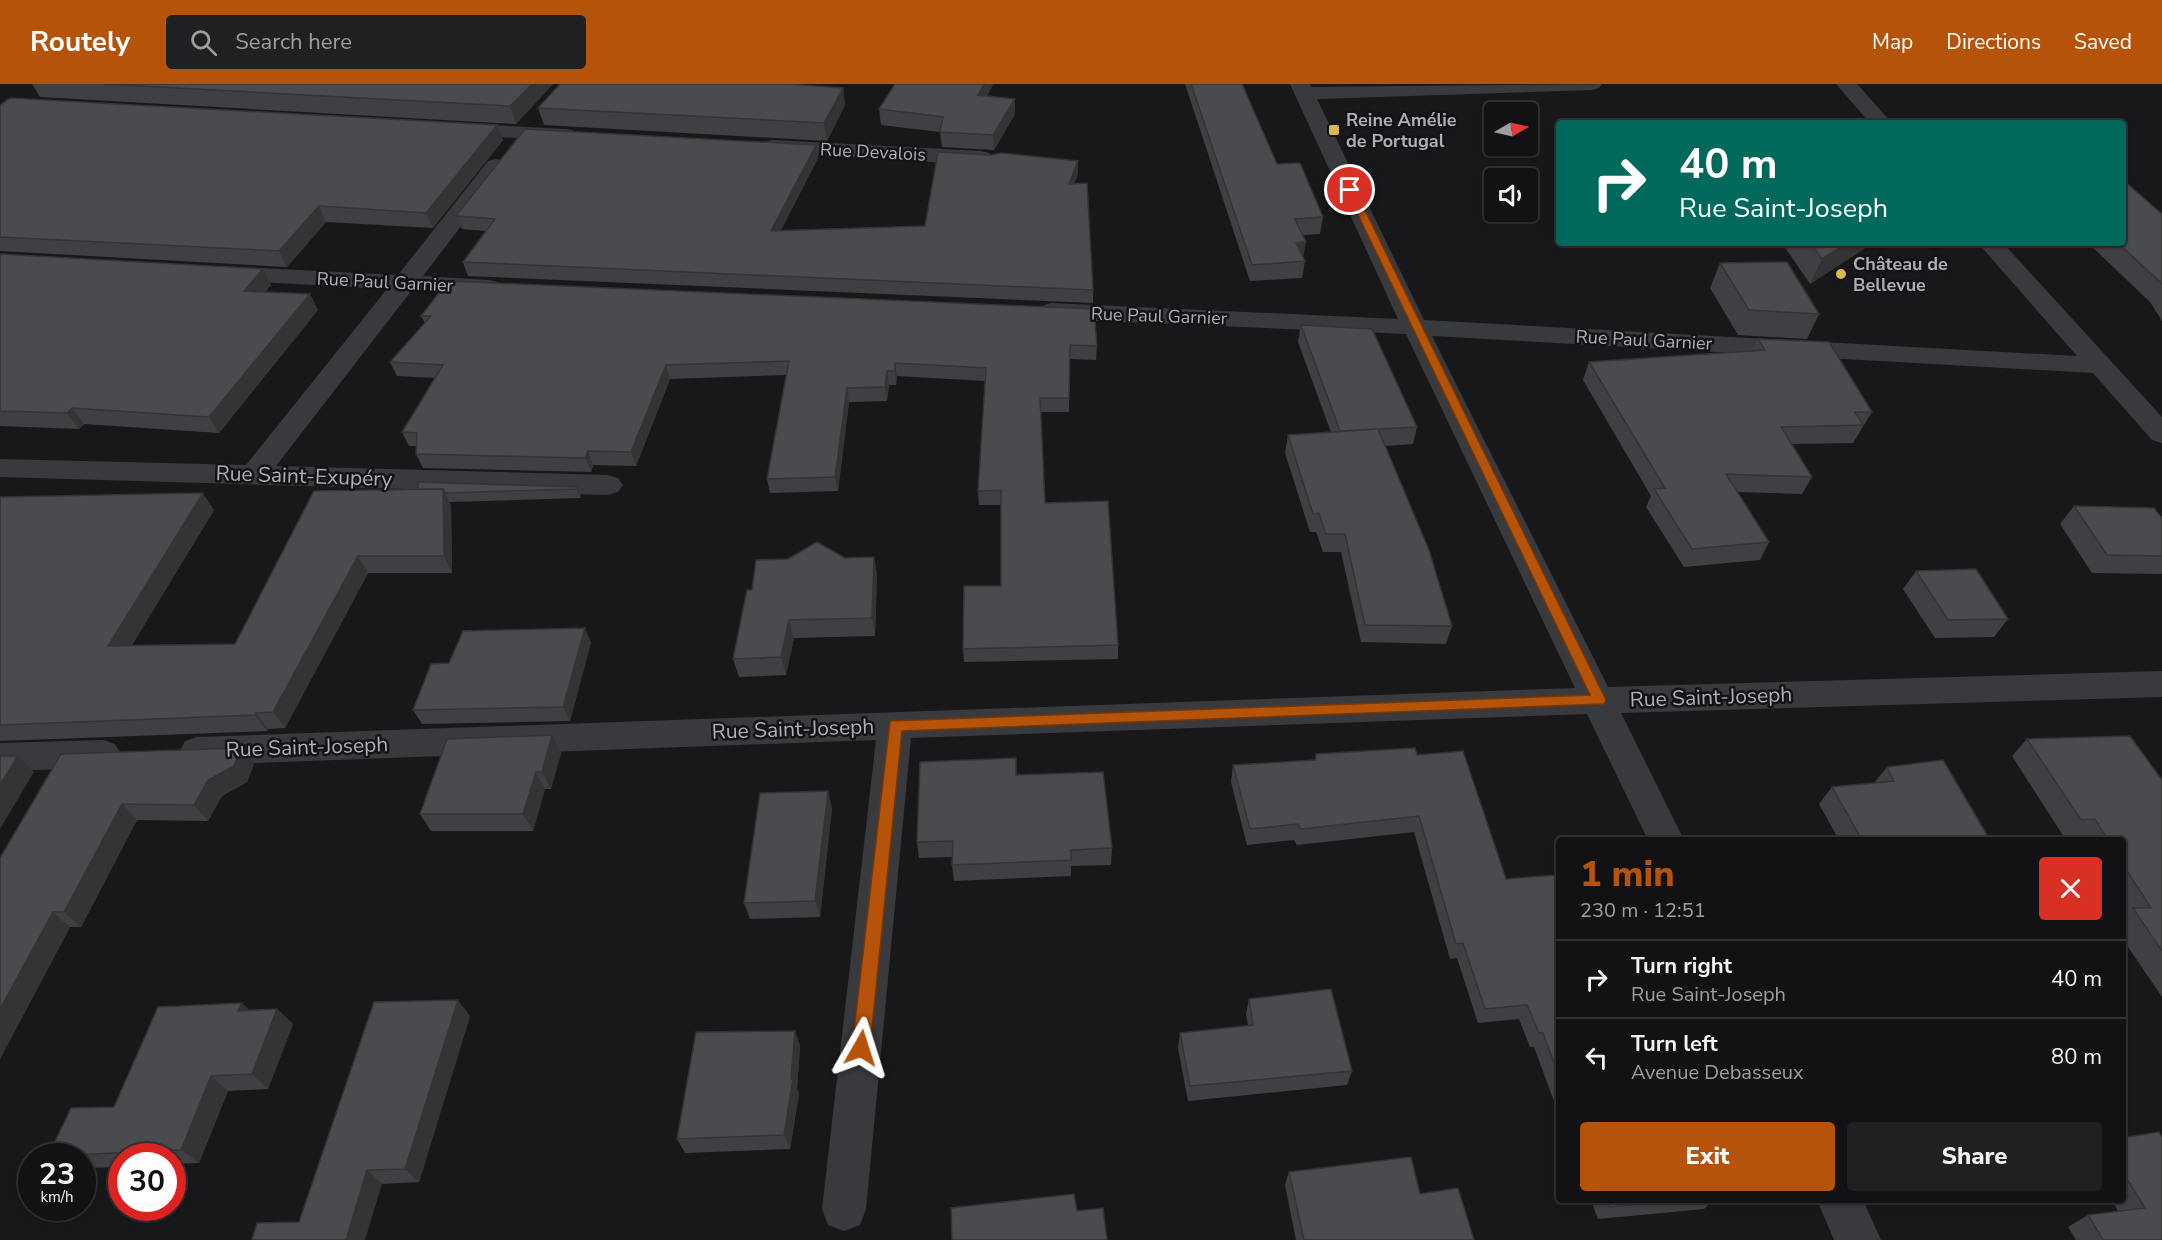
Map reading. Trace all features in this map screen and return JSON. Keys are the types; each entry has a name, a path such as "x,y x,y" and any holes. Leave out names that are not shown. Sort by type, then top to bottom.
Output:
{"street":[{"path":"1592,84 1302,88 1415,327 1665,837"},
{"path":"1846,84 1878,120"},
{"path":"255,474 403,283 522,133 544,109"},
{"path":"439,128 581,136"},
{"name":"Rue Devalois","path":"745,145 992,159"},
{"path":"1993,246 2162,434"},
{"name":"Rue Paul Garnier","path":"202,272 511,288"},
{"name":"Rue Paul Garnier","path":"1026,310 1415,327 2101,366"},
{"name":"Rue Saint-Exupéry","path":"0,468 608,485"},
{"name":"Rue Saint-Joseph","path":"0,757 1599,700 2162,684"},
{"path":"844,1209 895,725"},
{"path":"48,786 65,756"},
{"path":"1840,1203 1858,1240"}],"building":[{"path":"104,84 532,84 510,106"},
{"path":"560,84 789,84 843,88 824,123 538,108"},
{"path":"895,84 984,84 978,95 1015,99 993,135 940,132 943,117 879,109"},
{"path":"1191,84 1242,84 1277,164 1300,163 1323,217 1295,219 1306,242 1296,243 1305,261 1252,265"},
{"path":"10,98 497,125 426,213 319,206 279,251 0,237 0,105"},
{"path":"525,129 816,145 771,231 925,226 938,152 991,155 1001,153 1078,161 1069,184 1087,183 1093,290 463,262 495,219 456,216"},
{"path":"2126,182 2162,214 2162,284 2121,246 2126,246"},
{"path":"1812,246 1842,246 1822,259"},
{"path":"0,254 263,269 244,291 310,294 209,417 72,408 67,413 0,411"},
{"path":"1787,262 1819,314 1749,310 1720,263"},
{"path":"448,281 1094,309 1097,346 1070,345 1069,398 1040,398 1045,503 1108,501 1118,645 963,649 964,586 1001,586 1001,490 978,491 986,368 895,363 895,371 887,371 885,387 847,388 835,477 767,479 789,361 666,365 631,452 588,451 585,458 416,454 417,433 402,432 443,365 390,362 431,316 421,316"},
{"path":"1301,325 1372,329 1417,427 1340,431"},
{"path":"1758,339 1829,342 1872,412 1855,412 1863,425 1781,427 1812,477 1726,474 1769,542 1692,549 1654,489 1665,488 1589,362 1765,350"},
{"path":"1378,429 1429,550 1452,626 1365,625 1345,534 1326,534 1319,513 1313,514 1288,435"},
{"path":"418,482 578,487 577,489 445,493 443,489 418,489"},
{"path":"443,489 444,556 358,556 273,712 256,713 255,715 0,725 0,497 203,493 108,646 235,644 314,491"},
{"path":"2074,506 2154,508 2162,518 2162,556 2107,555"},
{"path":"817,542 845,558 874,557 872,618 789,620 781,657 733,659 747,590 752,590 756,560 788,559"},
{"path":"1976,569 2008,619 1948,620 1916,571"},
{"path":"585,628 563,707 413,710 431,664 449,663 463,631"},
{"path":"552,735 542,772 536,772 523,814 420,814 447,739"},
{"path":"2130,736 2162,780 2162,951 2133,908 2151,908 2126,869 2126,837 2106,837 2095,819 2081,820 2027,739"},
{"path":"241,748 234,766 208,780 194,805 122,804 64,912 53,912 0,1009 0,858 61,754"},
{"path":"1415,748 1417,755 1463,751 1506,879 1556,875 1556,1069 1543,1033 1539,1033 1527,1005 1485,1009 1463,943 1456,944 1419,816 1301,829 1298,824 1250,829 1233,765 1316,760 1316,754"},
{"path":"0,756 18,756 0,785"},
{"path":"1016,758 1016,775 1103,772 1112,848 1071,850 1071,860 952,865 953,841 917,842 920,762"},
{"path":"1943,760 1988,837 1860,837 1832,787 1894,781 1887,767"},
{"path":"828,791 815,901 744,903 760,793"},
{"path":"1331,989 1352,1071 1190,1086 1180,1033 1253,1025 1249,999"},
{"path":"458,1000 405,1169 367,1170 346,1240 252,1240 257,1223 299,1222 374,1002"},
{"path":"242,1003 238,1011 277,1009 252,1074 211,1076 184,1143 108,1143 108,1153 96,1154 96,1143 54,1143 71,1108 114,1107 158,1007"},
{"path":"795,1031 791,1079 793,1079 784,1135 677,1139 696,1032"},
{"path":"2159,1132 2162,1137 2162,1240 2103,1240 2088,1215 2145,1208 2126,1177 2126,1137"},
{"path":"1411,1157 1420,1194 1458,1188 1474,1240 1304,1240 1289,1172"},
{"path":"1074,1194 1077,1211 1103,1208 1107,1240 952,1240 951,1208"},
{"path":"1607,1203 1650,1203 1609,1207"}],"place":[{"name":"Reine Amélie de Portugal","path":"1334,130"},
{"name":"Château de Bellevue","path":"1841,274"}],"route":[{"path":"861,1048 895,725 1599,700 1350,190"}]}
